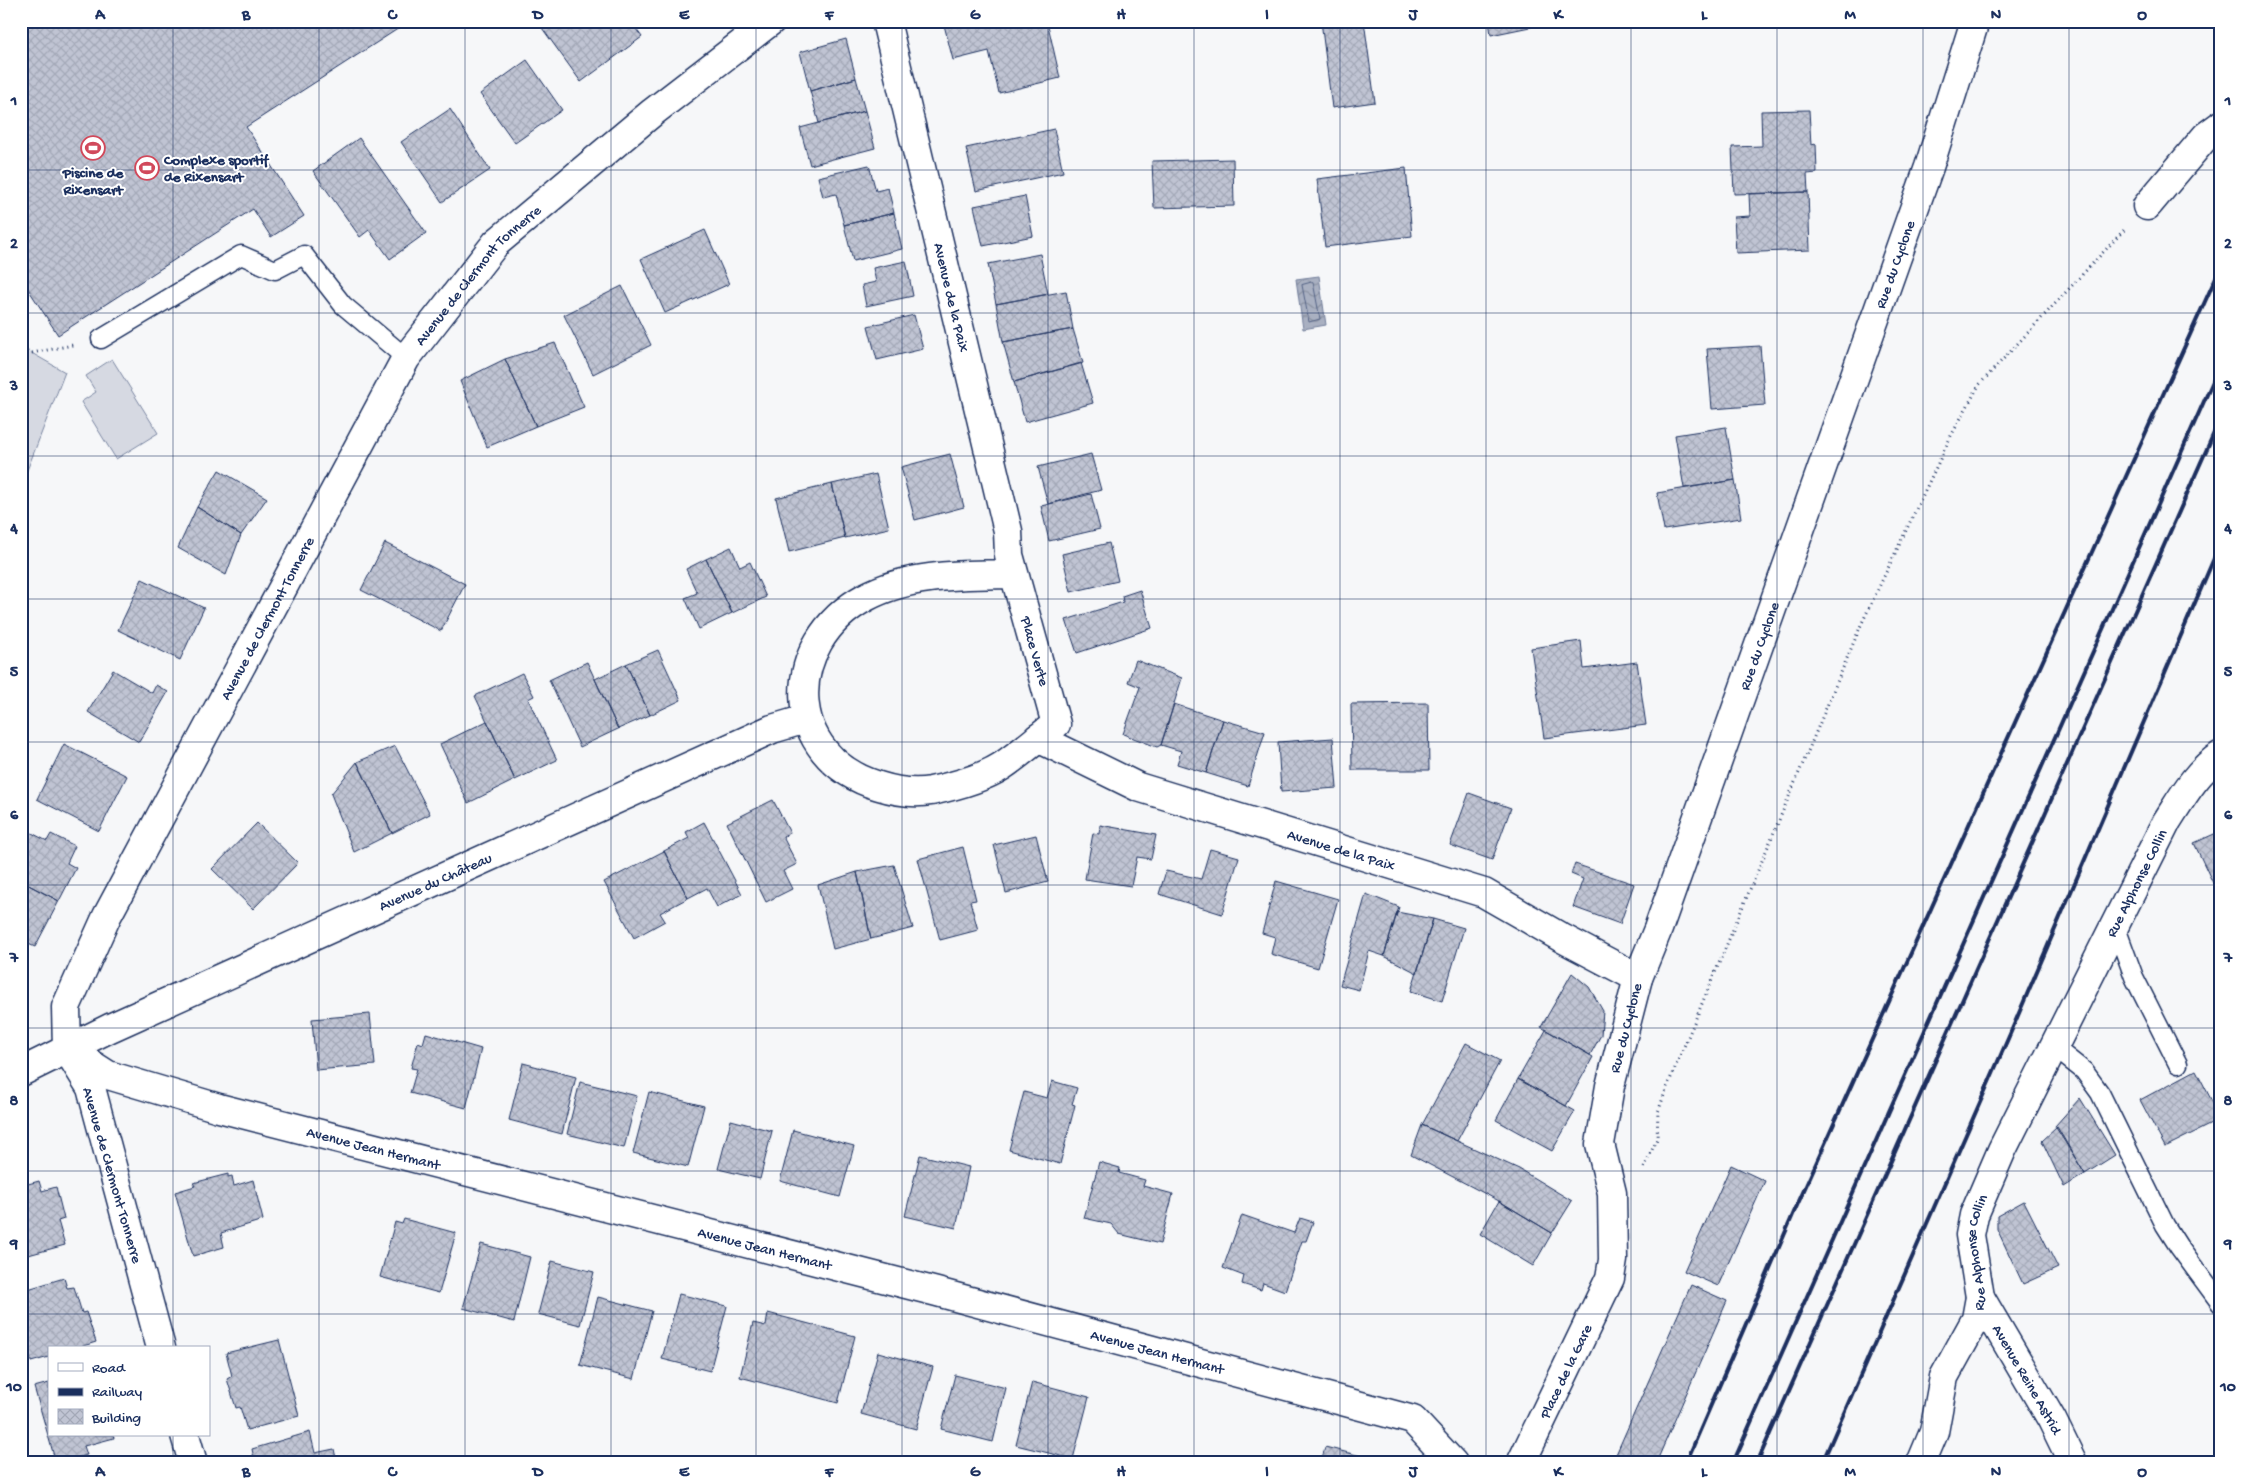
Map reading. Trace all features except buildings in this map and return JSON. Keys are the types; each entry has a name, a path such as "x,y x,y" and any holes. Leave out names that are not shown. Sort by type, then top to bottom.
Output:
{"street":[{"name":"Avenue de Clermont Tonnerre","path":"160,1346 91,1088 67,1049 66,1007 107,916 406,358 496,243 653,112 771,21"},
{"name":"Avenue de la Paix","path":"886,21 1008,531 1009,555 1014,574"},
{"name":"Rue du Cyclone","path":"1610,1278 1613,1260 1612,1193 1600,1144 1610,1086 1638,978 1658,929 1928,167 1975,21"},
{"path":"2147,206 2206,136 2221,125"},
{"name":"Place Verte","path":"1014,574 1056,724 1000,767 962,783 929,791 896,791 858,780 828,757 810,730 806,719 807,669 814,647 828,626 850,606 887,588 922,580 1014,574"},
{"name":"Avenue du Château","path":"21,1072 67,1049 772,729 806,719"},
{"name":"Avenue de la Paix","path":"1038,738 1138,787 1484,893 1638,978"},
{"name":"Rue Alphonse Collin","path":"1921,1463 1934,1432 1944,1376 1976,1318 1980,1297 1970,1235 1974,1215 2002,1150 2055,1048 2167,821 2190,784 2203,769 2221,755"},
{"name":"Avenue Jean Hermant","path":"67,1049 108,1075 219,1108 937,1292 1413,1420 1453,1463"},
{"name":"Place de la Gare","path":"1521,1463 1610,1278"},
{"name":"Avenue Reine Astrid","path":"1980,1297 2052,1420 2073,1463"},
{"path":"185,1436 193,1463"}],"lane":[{"path":"101,339 241,255 275,270 304,255 343,305 406,358"},
{"path":"2115,925 2134,977 2178,1064"},
{"path":"2055,1048 2084,1071 2100,1092 2165,1225 2178,1247 2221,1304"}],"path":[{"path":"1612,1193 1642,1172 1657,1139 1658,1112 1667,1087 1860,625 1952,436 1980,385 2147,206"},
{"path":"32,353 101,339"}],"shaded area":[{"path":"21,347 65,372 21,486"},
{"path":"112,359 158,433 116,459 81,402 96,392 86,376"}],"water":[{"path":"1319,276 1326,325 1303,329 1296,279"}],"railway":[{"path":"1686,1463 1795,1210 2221,266"},
{"path":"1733,1463 2221,363"},
{"path":"1757,1463 2221,417"},
{"path":"1822,1463 2010,1034 2221,542"}],"place":[{"name":"Piscine de Rixensart","path":"93,148"},
{"name":"Complexe sportif de Rixensart","path":"147,168"}]}
